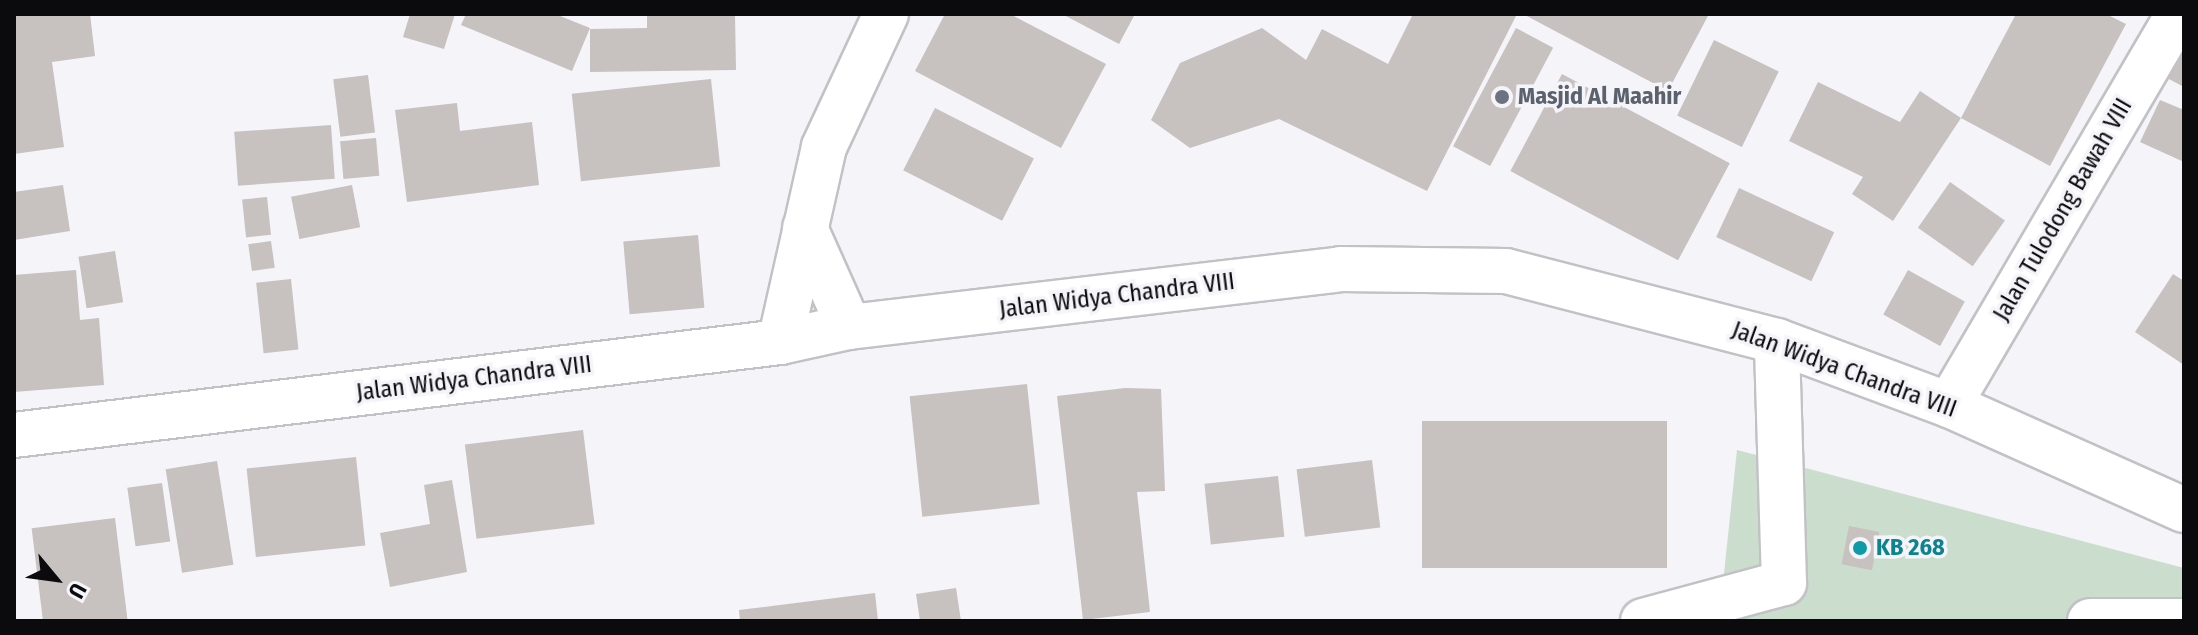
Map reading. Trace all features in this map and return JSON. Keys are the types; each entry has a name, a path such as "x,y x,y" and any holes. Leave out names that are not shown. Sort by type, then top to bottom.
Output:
{"street":[{"path":"780,342 824,147 886,14"},
{"name":"Jalan Tulodong Bawah VIII","path":"1949,405 2178,14"},
{"path":"805,228 849,327"},
{"name":"Jalan Widya Chandra VIII","path":"14,435 780,342 849,327 1341,269 1433,267 1506,271 1795,347 1949,405 2184,510"},
{"path":"1643,621 1784,583 1778,407 1795,347"},
{"path":"2090,621 2184,621"}],"green space":[{"path":"1737,450 2184,568 2184,621 1719,621"}],"building":[{"path":"14,14 90,14 95,56 52,62 64,147 14,154"},
{"path":"410,14 455,14 444,49 403,37"},
{"path":"466,14 555,14 590,28 572,71 461,25"},
{"path":"647,14 735,14 736,70 590,72 590,29 647,28"},
{"path":"945,14 1010,14 1106,64 1061,148 915,71"},
{"path":"1062,14 1135,14 1119,44"},
{"path":"1413,14 1517,14 1427,191 1279,119 1190,148 1151,120 1180,63 1262,28 1306,60 1322,29 1388,64"},
{"path":"1523,14 1709,14 1668,91"},
{"path":"2016,14 2106,14 2126,24 2050,166 1961,118"},
{"name":"Masjid Al Maahir","path":"1516,28 1553,48 1490,166 1453,146"},
{"path":"1714,40 1779,72 1742,147 1677,115"},
{"path":"2184,46 2184,87 2167,78"},
{"path":"1562,74 1730,163 1678,260 1510,171"},
{"path":"368,75 375,133 340,137 333,79"},
{"path":"711,79 720,167 581,181 572,94"},
{"path":"1818,82 1900,122 1920,91 1961,118 1893,221 1852,194 1863,177 1789,141"},
{"path":"2160,100 2184,110 2184,162 2140,142"},
{"path":"457,103 460,131 532,122 539,185 407,202 395,110"},
{"path":"935,108 1034,158 1002,221 903,170"},
{"path":"331,125 335,179 238,186 234,132"},
{"path":"376,138 379,176 343,179 340,141"},
{"path":"1950,182 2005,220 1973,266 1918,228"},
{"path":"63,185 70,231 14,240 14,192"},
{"path":"352,185 360,227 299,239 291,197"},
{"path":"1739,188 1834,232 1811,281 1716,237"},
{"path":"267,197 271,235 246,237 242,200"},
{"path":"698,235 704,308 630,314 623,242"},
{"path":"271,241 275,268 252,271 248,244"},
{"path":"115,251 123,302 87,308 78,257"},
{"path":"76,270 80,320 99,318 104,385 14,392 14,275"},
{"path":"1908,270 1965,302 1940,346 1883,315"},
{"path":"2173,274 2184,281 2184,365 2135,332"},
{"path":"291,279 298,350 264,353 256,283"},
{"path":"1027,384 1040,504 922,517 910,396"},
{"path":"1125,388 1161,389 1165,491 1137,492 1150,612 1083,620 1057,396"},
{"path":"1422,421 1667,421 1667,568 1422,568"},
{"path":"583,430 595,524 476,539 465,445"},
{"path":"356,457 365,546 256,557 247,468"},
{"path":"1372,460 1380,527 1305,537 1297,469"},
{"path":"217,461 233,565 182,573 166,469"},
{"path":"1278,476 1284,537 1211,544 1204,484"},
{"path":"452,480 467,572 390,587 380,533 430,524 424,485"},
{"path":"162,483 170,541 136,546 127,488"},
{"path":"115,518 128,621 43,621 32,528"},
{"name":"KB 268","path":"1849,526 1879,532 1872,570 1842,564"},
{"path":"956,588 961,621 920,621 916,594"},
{"path":"875,593 878,621 740,621 739,610"}],"place":[{"name":"Masjid Al Maahir","path":"1502,97"},
{"name":"KB 268","path":"1860,548"}]}
